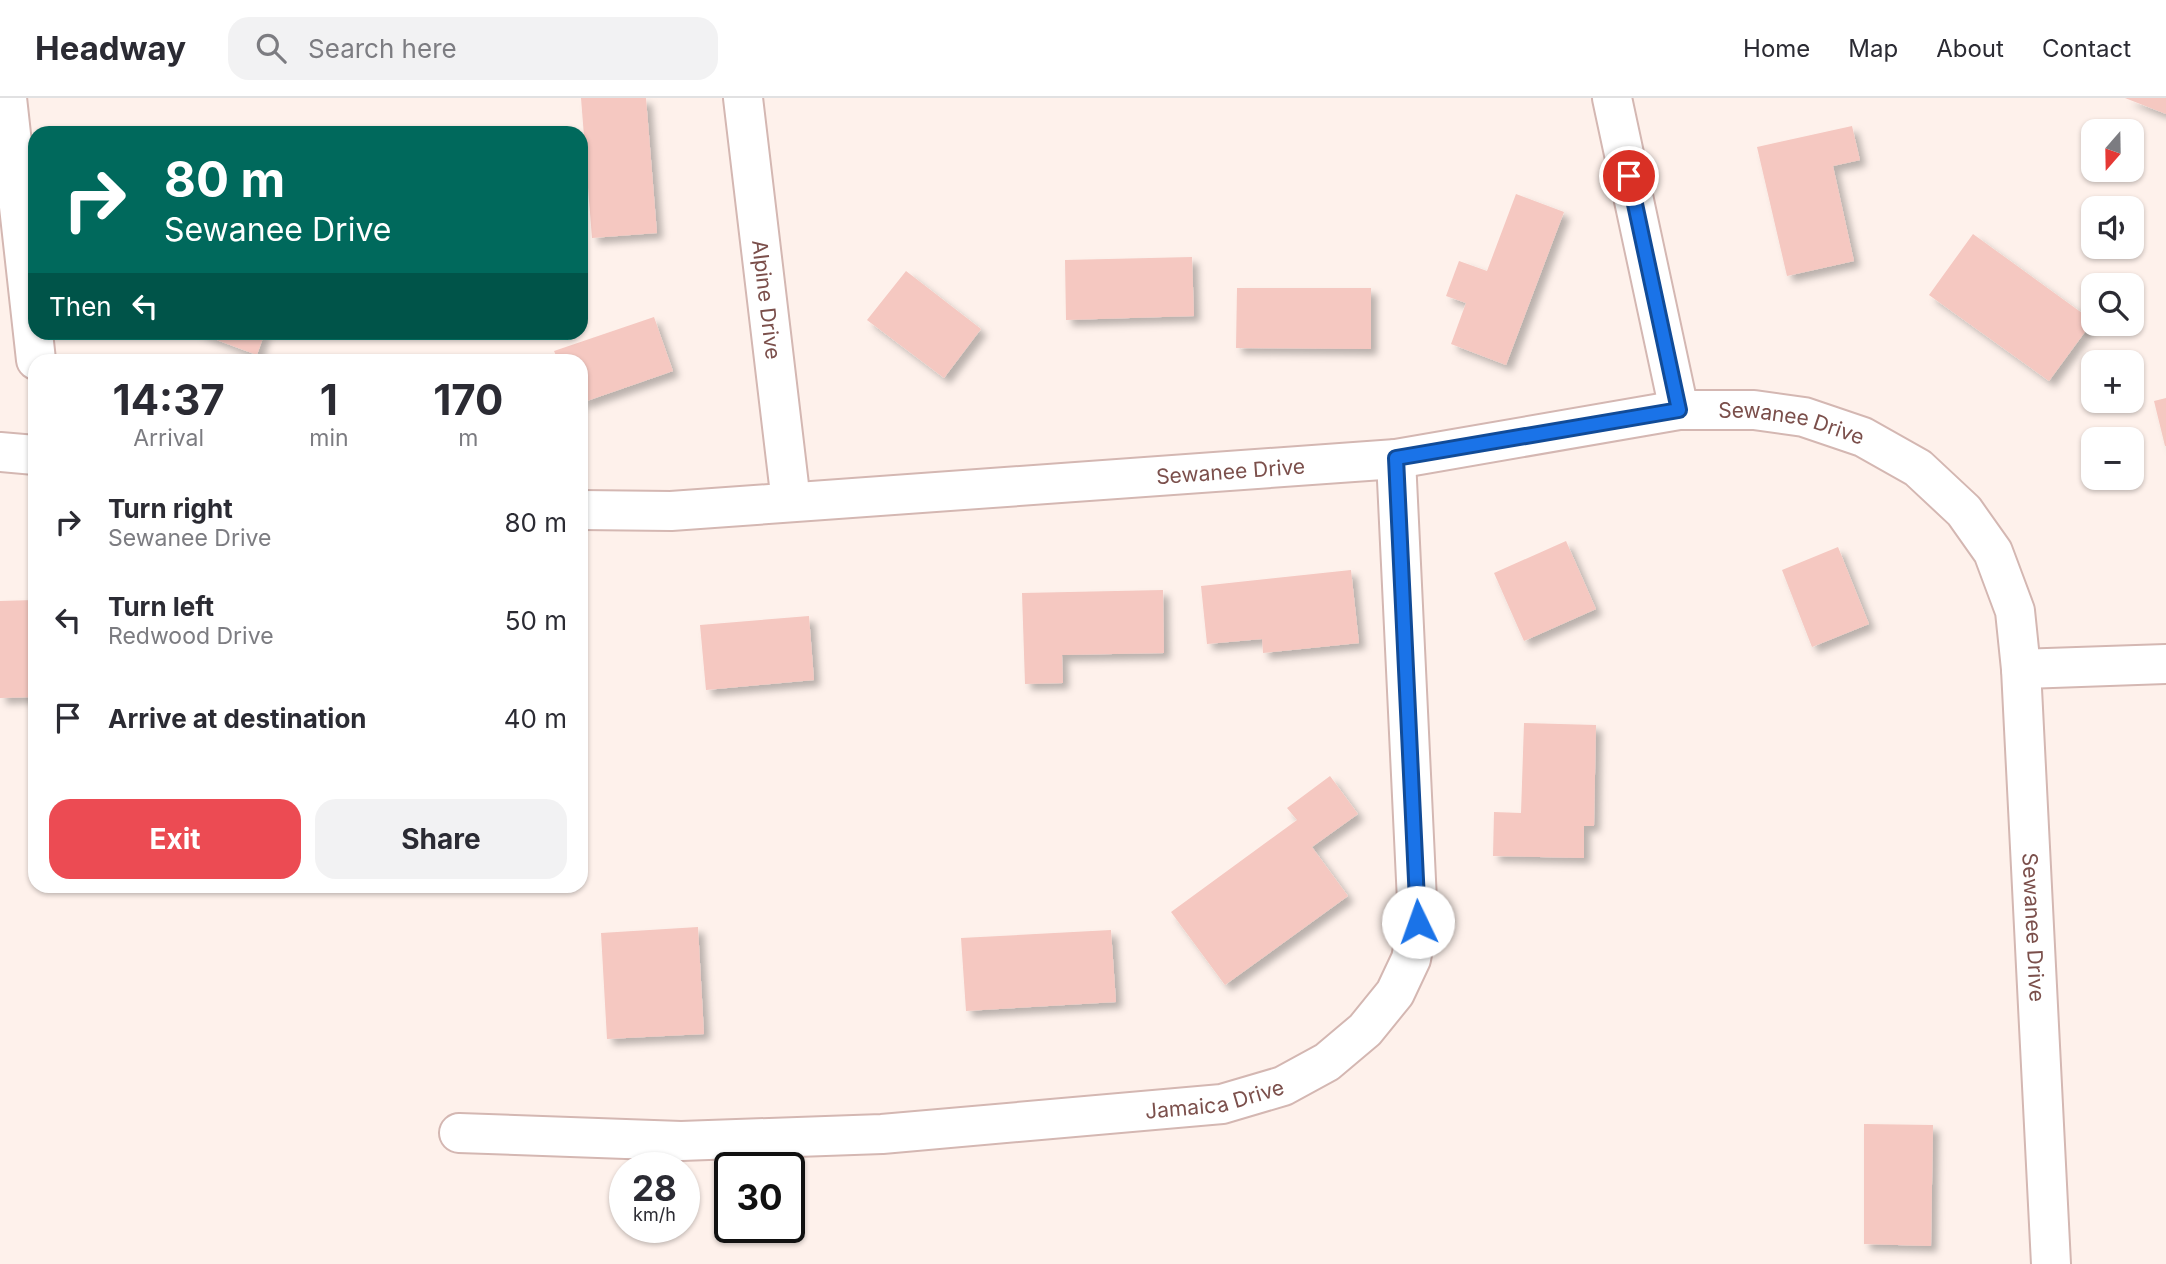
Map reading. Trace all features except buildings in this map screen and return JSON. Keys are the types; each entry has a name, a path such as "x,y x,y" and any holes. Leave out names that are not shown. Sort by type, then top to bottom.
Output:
{"street":[{"path":"7,98 28,288"},
{"name":"Alpine Drive","path":"743,98 791,502"},
{"path":"1612,98 1679,410"},
{"name":"Sewanee Drive","path":"588,510 671,511 1396,458 1679,410 1754,410 1804,416 1863,437 1918,468 1964,511 1993,552 2015,611 2021,669 2051,1264"},
{"path":"0,452 28,454"},
{"name":"Jamaica Drive","path":"459,1133 681,1141 882,1134 1222,1104 1283,1086 1326,1062 1365,1030 1395,993 1410,959 1418,922 1396,458"},
{"path":"2021,669 2166,664"}],"route":[{"path":"1418,922 1396,458 1679,410 1629,176"}]}
